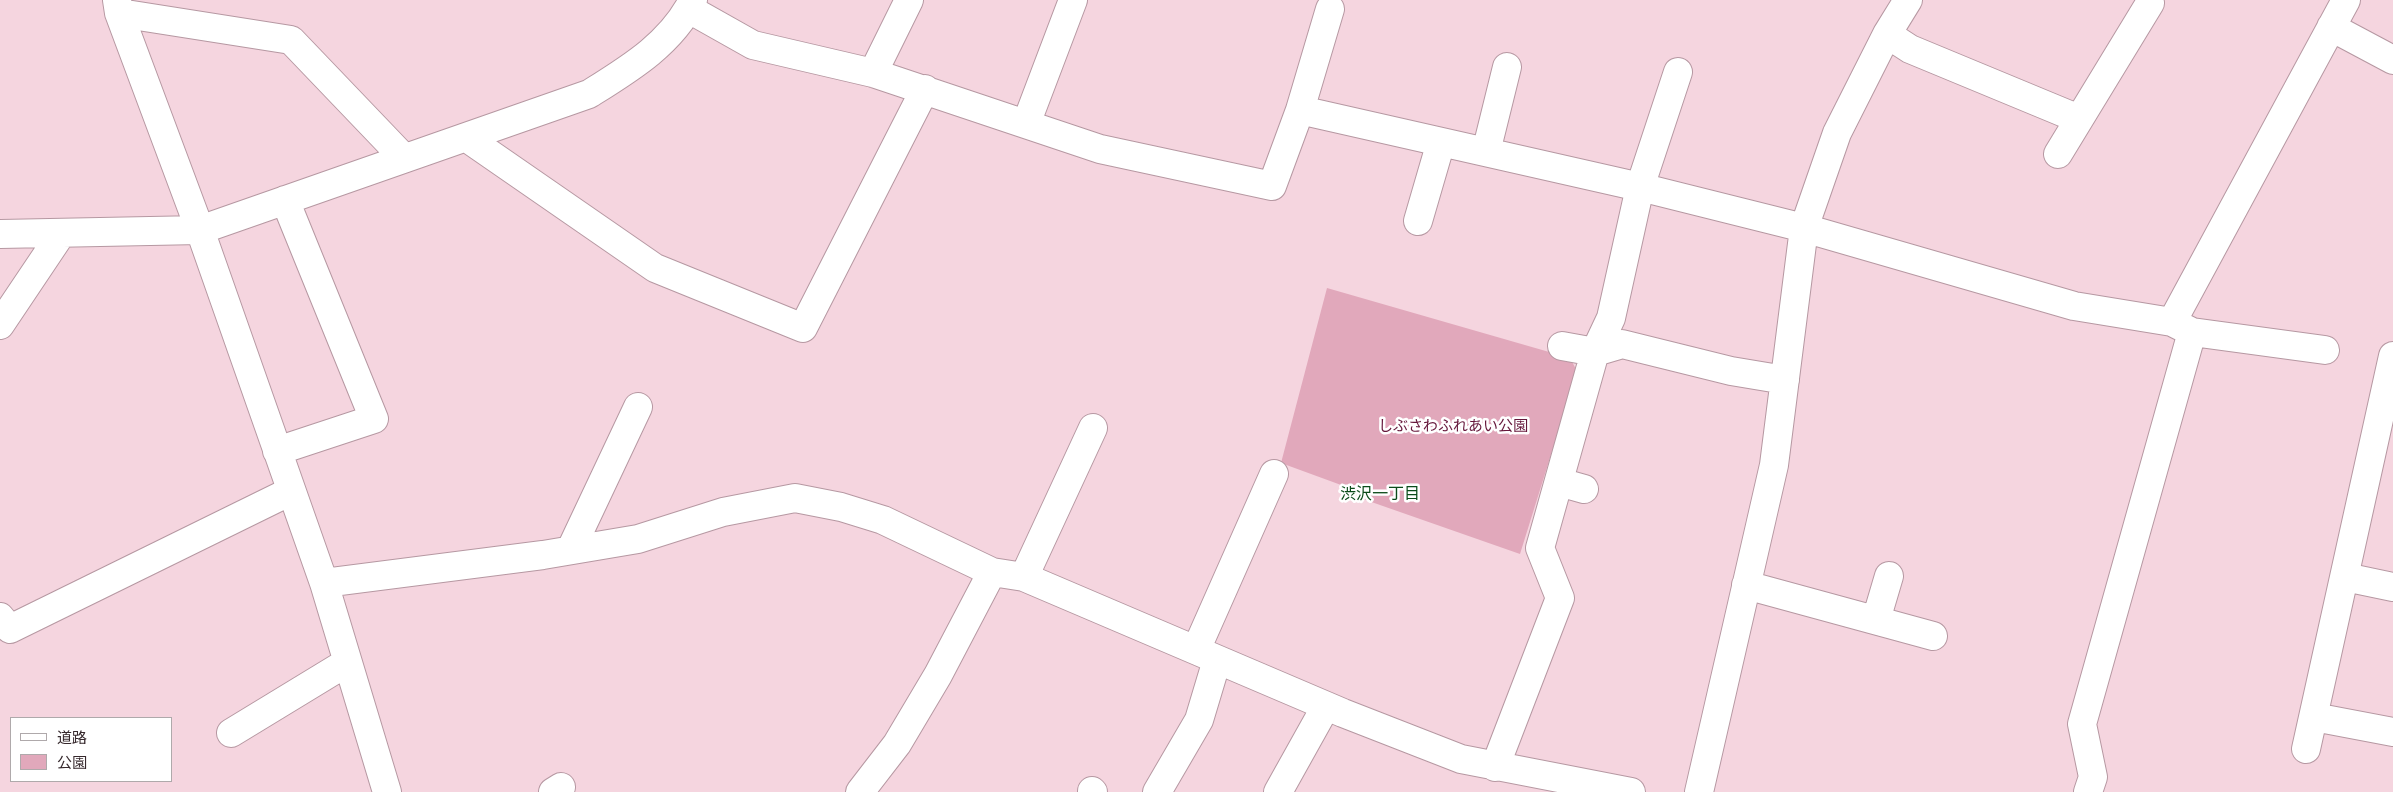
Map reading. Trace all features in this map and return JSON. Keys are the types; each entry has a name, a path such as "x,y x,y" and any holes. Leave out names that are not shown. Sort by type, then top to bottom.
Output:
{"street":[{"path":"873,73 909,0"},
{"path":"1026,124 1073,0"},
{"path":"1699,792 1774,465 1804,228 1837,133 1887,34 1908,0"},
{"path":"2088,792 2093,777 2082,724 2182,327 2346,0"},
{"path":"2058,154 2150,3"},
{"path":"0,234 200,230 589,94 639,63 666,39 691,5 753,46 873,73 1100,149 1272,186 1300,110 1330,9"},
{"path":"118,6 291,40 404,158"},
{"path":"118,6 200,230 324,583 346,663 387,792"},
{"path":"2331,27 2393,60"},
{"path":"1887,34 1910,49 2079,119"},
{"path":"1486,152 1507,67"},
{"path":"1495,767 1560,598 1540,548 1571,486 1595,352 1611,318 1640,187 1678,72"},
{"path":"466,138 654,268 803,328 925,89"},
{"path":"1300,110 1640,187 1804,228 2074,306 2182,327 2325,350"},
{"path":"1418,221 1440,142"},
{"path":"277,451 374,419 285,200"},
{"path":"0,325 61,234"},
{"path":"1562,346 1595,352 1622,344 1731,371 1785,380"},
{"path":"2306,749 2393,356"},
{"path":"571,549 638,406"},
{"path":"1024,577 1093,428"},
{"path":"1157,792 1199,720 1206,655 1274,474"},
{"path":"0,617 10,629 291,491"},
{"path":"324,583 543,555 571,549 638,540 723,512 795,498 841,507 884,520 992,572 1024,577 1326,706 1461,759 1631,792"},
{"path":"860,792 897,744 938,675 992,572"},
{"path":"1876,620 1890,576"},
{"path":"2345,577 2393,587"},
{"path":"1746,585 1933,636"},
{"path":"231,733 346,663"},
{"path":"1278,792 1326,706"},
{"path":"2314,717 2393,732"}],"green space":[{"name":"しぶさわふれあい公園","path":"1327,288 1570,358 1577,371 1520,554 1360,498 1352,489 1281,463"}],"district":[{"name":"渋沢一丁目","path":"1380,495"}]}
